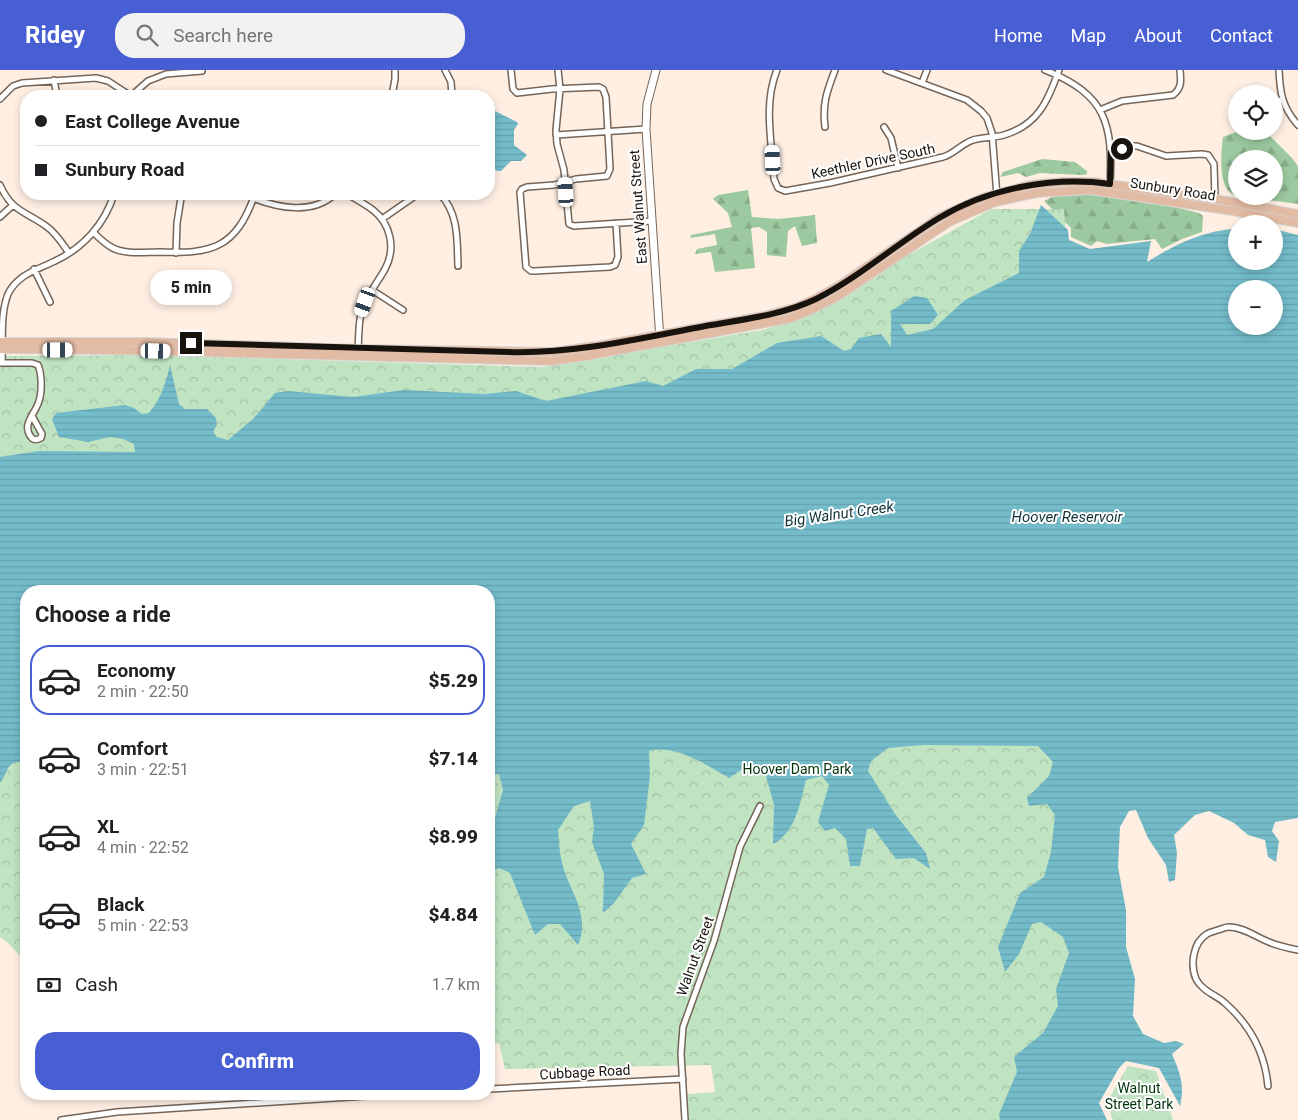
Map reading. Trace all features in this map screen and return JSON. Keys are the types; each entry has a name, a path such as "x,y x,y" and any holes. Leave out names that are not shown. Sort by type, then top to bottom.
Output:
{"main road":[{"name":"East Walnut Street","path":"656,70 648,97 646,129 660,339"},
{"name":"Sunbury Road","path":"1110,188 1298,223"},
{"name":"Sunbury Road","path":"1,345 49,342 146,342 540,361 586,356 603,348 660,339 708,326 771,314 815,299 840,285 940,218 982,198 1110,188 1215,199 1298,214"},
{"name":"Sunbury Road","path":"358,352 407,349 553,352 771,323 811,310 837,297 940,228 997,198"},
{"path":"1,345 313,355 334,351 358,352"}],"street":[{"path":"393,90 396,79 395,70"},
{"path":"445,70 451,90"},
{"path":"511,70 513,89 517,93 599,87 603,89 606,97 610,173 603,178 576,179 522,189 520,196 527,270 610,267 615,265 618,257 616,223"},
{"path":"558,70 560,89 556,135 566,182 569,224 574,226 652,220"},
{"name":"Keethler Drive South","path":"777,70 771,84 769,103 774,179 778,188 785,191 898,168 950,155 970,141 1001,136 1018,130 1035,116 1047,101 1058,72"},
{"path":"825,127 824,102 835,70"},
{"path":"886,70 967,100 982,111 987,118 992,137 997,198"},
{"path":"922,84 928,70"},
{"path":"1045,70 1058,72 1083,90 1100,110 1108,128 1111,152 1110,188"},
{"path":"1100,110 1122,101 1173,95 1181,85 1180,70"},
{"path":"1279,70 1280,85"},
{"path":"138,90 148,81 166,74 202,71"},
{"path":"0,99 13,86 22,83 54,80 96,78 108,81 122,90"},
{"path":"54,80 56,90"},
{"path":"1283,102 1289,114 1298,125"},
{"path":"884,127 891,138 898,168"},
{"path":"556,135 646,129"},
{"path":"1111,152 1137,146 1166,156 1208,155 1214,164 1215,199"},
{"path":"0,185 4,195 13,205 25,215 48,227 69,253"},
{"path":"32,416 40,397 38,365 32,363 1,363 3,315 8,293 22,277 34,269 69,253 93,232 109,210 112,200"},
{"path":"176,253 181,200"},
{"path":"93,232 110,247 117,250 176,253 202,251 214,248 237,230 252,200"},
{"path":"261,200 270,205 289,208 310,206 327,200"},
{"path":"357,200 373,210 382,219 390,237 390,254 385,269 360,315 358,352"},
{"path":"382,219 409,200"},
{"path":"445,200 451,207 454,215 458,266"},
{"path":"0,217 13,205"},
{"path":"34,269 50,302"},
{"path":"372,290 403,310"},
{"name":"Walnut Street","path":"685,1120 681,1054 683,1027 714,941 740,847 760,806"},
{"path":"1268,1086 1266,1068 1261,1051 1245,1024 1224,1002 1203,988 1196,979 1193,966 1194,953 1199,942 1207,934 1228,927 1243,930 1272,943 1298,950"},
{"name":"Cubbage Road","path":"495,1088 683,1079"},
{"path":"61,1120 144,1110 303,1100"}],"green space":[{"path":"1228,135 1228,140 1274,140 1298,166 1298,204 1283,202 1283,150 1228,150 1228,190 1223,179 1222,170 1223,137"},
{"path":"1042,159 1075,162 1087,171 1087,174 1040,173 1026,177 1018,173 1000,177 1003,172"},
{"path":"748,190 752,217 779,219 815,215 817,243 802,246 795,226 788,231 786,257 767,255 767,232 759,227 751,228 755,268 715,272 711,252 695,254 697,249 717,245 715,234 690,238 691,235 732,227 728,213 713,199 718,195"},
{"path":"1061,193 1130,199 1199,213 1203,216 1202,232 1162,249 1155,239 1107,244 1097,241 1091,246 1071,237 1071,228 1044,201"},
{"name":"Hoover Reservoir","path":"991,209 1064,209 1108,800 1069,1120 689,1120 687,1094 715,1092 711,1065 505,1069 499,1043 495,1043 495,585 20,585 20,956 0,937 0,356 151,355 542,367 762,330 811,315 892,264"},
{"name":"Walnut Street Park","path":"1128,1066 1156,1071 1173,1120 1112,1120 1108,1100"}],"water":[{"path":"495,111 517,122 518,124 514,130 514,145 527,155 521,161 511,161 501,171 495,170"},
{"name":"Hoover Reservoir","path":"1041,205 1068,230 1069,240 1090,249 1151,241 1147,262 1201,235 1228,230 1228,270 1283,270 1283,231 1298,235 1298,818 1275,822 1272,831 1279,841 1276,862 1268,857 1265,840 1248,835 1234,823 1209,811 1195,815 1174,835 1177,853 1175,880 1169,882 1166,865 1148,838 1136,810 1129,811 1120,827 1118,867 1126,910 1126,947 1135,979 1133,1016 1143,1034 1164,1043 1176,1041 1184,1044 1172,1054 1181,1079 1180,1106 1159,1068 1126,1061 1119,1068 1099,1103 1107,1120 1000,1120 999,1114 1017,1072 1014,1057 1043,1033 1058,1006 1056,989 1069,953 1063,937 1041,922 1032,924 1019,954 1005,972 998,947 1020,893 1044,877 1051,852 1055,815 1047,804 1029,806 1027,798 1049,776 1053,762 1038,746 923,745 888,748 871,761 868,771 895,814 926,853 930,869 914,858 896,859 873,828 867,829 860,866 850,866 846,839 835,828 825,831 818,822 829,785 822,776 806,780 792,825 781,839 773,844 774,805 766,776 749,765 729,778 701,762 680,753 669,750 649,751 650,776 644,825 631,844 646,874 632,878 614,903 603,913 604,874 592,842 594,827 590,801 574,806 558,830 563,865 581,916 581,935 578,945 560,924 548,924 535,935 510,873 499,868 495,870 495,818 503,790 499,774 495,774 495,585 20,585 20,762 14,763 8,768 0,783 0,457 39,451 135,452 134,444 123,439 110,437 88,442 59,437 52,419 56,413 125,405 134,408 142,414 149,413 157,402 170,365 179,404 185,409 207,409 216,418 217,425 213,432 217,437 228,440 254,418 275,393 288,391 353,397 404,390 485,394 516,391 546,401 646,381 663,386 696,369 732,369 777,343 821,336 844,351 851,349 859,338 881,334 891,347 891,311 914,296 927,298 938,315 930,324 900,324 907,335 933,329 965,300 1019,273 1019,251 1030,234"}],"route":[{"path":"191,343 358,349 553,352 764,316 815,299 840,285 940,218 982,198 1030,185 1062,182 1110,184 1111,152 1122,149"}],"water label":[{"name":"Big Walnut Creek","path":"839,514"}],"park label":[{"name":"Hoover Dam Park","path":"797,769"}]}
